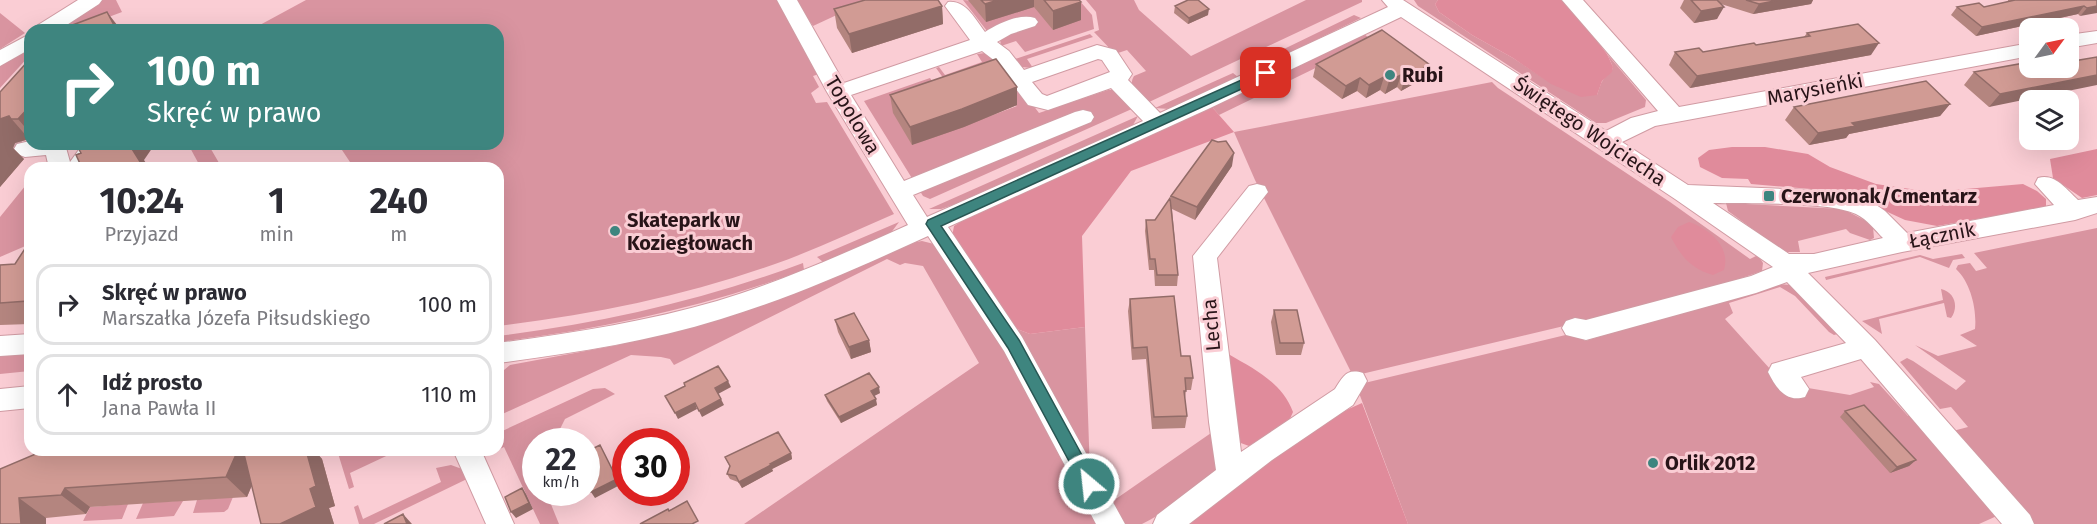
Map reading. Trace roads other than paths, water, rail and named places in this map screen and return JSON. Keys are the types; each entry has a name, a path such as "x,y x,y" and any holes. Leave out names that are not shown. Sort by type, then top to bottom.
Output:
{"street":[{"path":"54,24 92,0"},
{"name":"Topolowa","path":"787,0 898,192 927,226 1014,344 1111,524"},
{"path":"1572,0 1674,115"},
{"path":"504,352 600,339 719,310 817,276 1200,104 1396,5"},
{"name":"Świętego Wojciecha","path":"1396,5 1605,141 1773,257 1787,264"},
{"path":"955,6 983,43 1002,56 1019,79 1035,100 1048,103 1115,79 1122,74 1109,55 1097,52 1019,79"},
{"path":"841,97 983,43 1004,29 1028,22"},
{"path":"2079,40 2097,37"},
{"path":"0,59 24,44"},
{"name":"Marysieńki","path":"1605,141 1639,123 1674,115 2019,51"},
{"path":"841,97 931,72"},
{"path":"1115,79 1157,123"},
{"path":"898,192 1083,117"},
{"path":"81,162 90,150"},
{"path":"2046,183 2086,208"},
{"name":"Lecha","path":"1231,475 1221,422 1205,256 1257,192"},
{"path":"1683,194 1834,199 1864,208 1877,217 1902,243"},
{"name":"Łącznik","path":"1787,264 1808,264 1902,243 2086,208"},
{"path":"1575,328 1586,330 1725,293 1781,274 1787,264 1798,279 1866,347 2020,524"},
{"path":"0,346 24,344"},
{"path":"1796,389 1781,372 1866,347"},
{"path":"1167,524 1231,475 1344,397 1354,381"},
{"path":"0,400 24,398"},
{"path":"470,456 500,524"}],"tunnel":[{"path":"0,140 24,140"}],"place":[{"name":"Rubi","path":"1390,75"},
{"name":"Czerwonak/Cmentarz","path":"1769,196"},
{"name":"Skatepark w Koziegłowach","path":"615,231"},
{"name":"Orlik 2012","path":"1653,463"}]}
